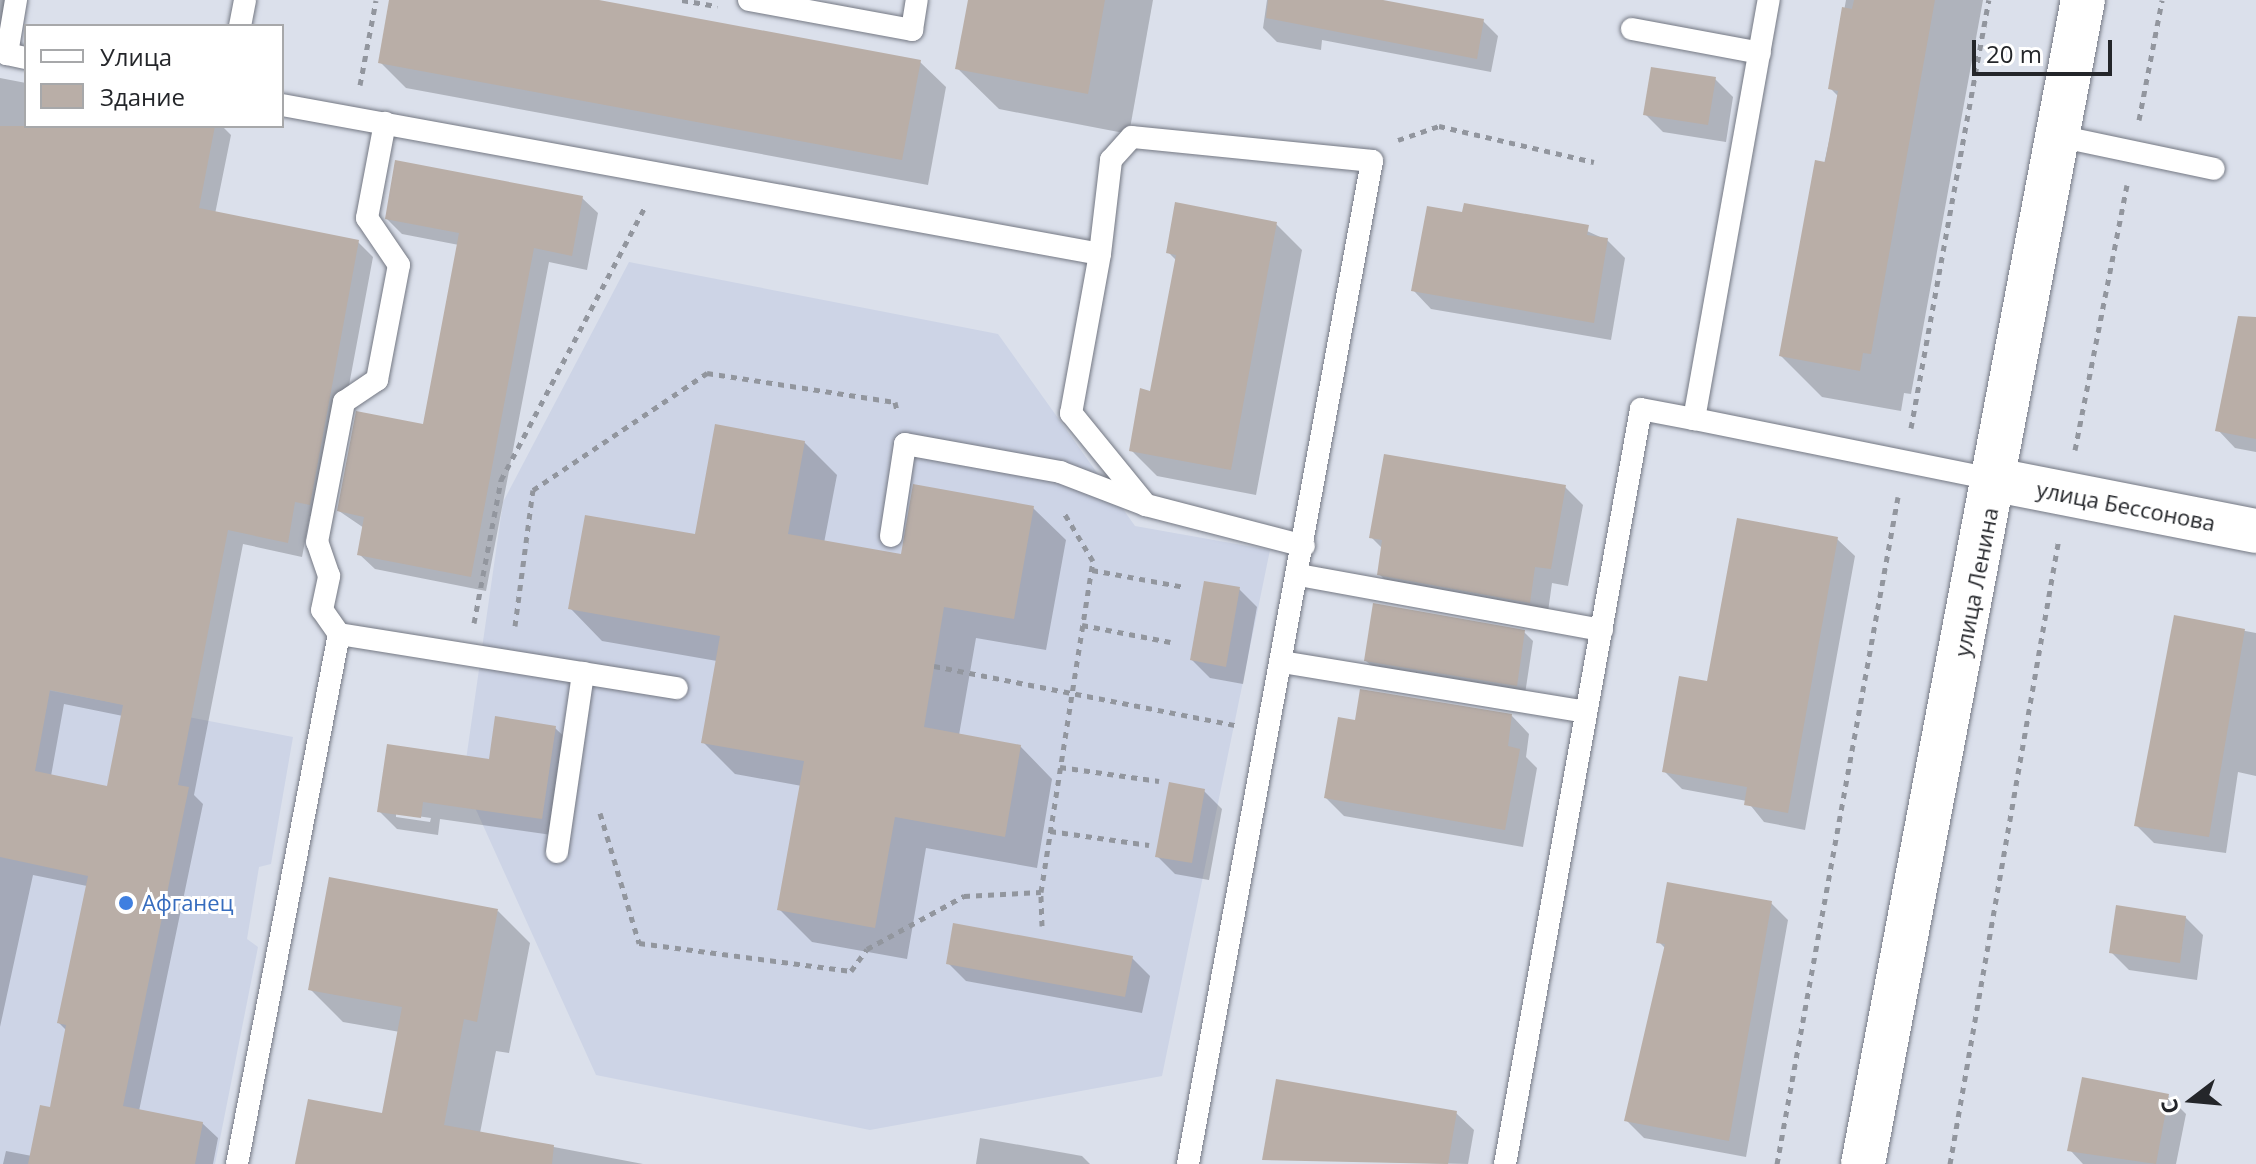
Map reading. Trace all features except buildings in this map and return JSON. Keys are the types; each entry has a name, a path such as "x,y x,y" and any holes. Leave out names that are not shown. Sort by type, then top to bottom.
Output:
{"main road":[{"name":"улица Ленина","path":"1870,1162 2083,0"},
{"name":"улица Бессонова","path":"1996,480 2256,531"}],"lane":[{"path":"16,0 7,54 24,58"},
{"path":"240,24 245,0"},
{"path":"749,0 912,30 917,0"},
{"path":"1694,419 1769,0"},
{"path":"1632,29 1760,53"},
{"path":"284,105 1100,254"},
{"path":"385,123 367,218 399,265 377,380 344,402 317,542 329,576 322,610 339,634 677,688"},
{"path":"2058,136 2214,169"},
{"path":"1146,505 1071,413 1100,254 1111,160 1132,137 1223,140 1372,161 1299,575 1188,1164"},
{"path":"1505,1164 1641,409 1996,480"},
{"path":"891,536 905,444 1060,472 1146,505 1304,546"},
{"path":"1299,575 1602,630"},
{"path":"237,1164 339,634"},
{"path":"1282,662 1586,712"},
{"path":"557,852 583,673"}],"path":[{"path":"354,118 376,0"},
{"path":"1777,1164 1989,0"},
{"path":"1950,1164 2067,494 2162,0"},
{"path":"1372,161 1406,134 1439,126 1594,162"},
{"path":"468,655 501,480 662,174"},
{"path":"510,663 533,490 707,373 895,402 905,444"},
{"path":"1042,926 1041,892 1092,570 1056,498 1060,472"},
{"path":"1092,570 1185,587"},
{"path":"1082,625 1170,642"},
{"path":"934,666 1269,731"},
{"path":"576,736 639,943 851,971 867,949 964,896 1041,892"},
{"path":"1060,767 1159,781"},
{"path":"1050,831 1149,845"}],"shaded area":[{"path":"629,262 998,334 1135,526 1270,550 1162,1076 870,1130 596,1075 463,781 503,502"},
{"name":"Афганец","path":"0,681 293,737 271,864 259,867 247,939 258,947 215,1164 0,1164"}],"place":[{"name":"Афганец","path":"126,903"}]}
